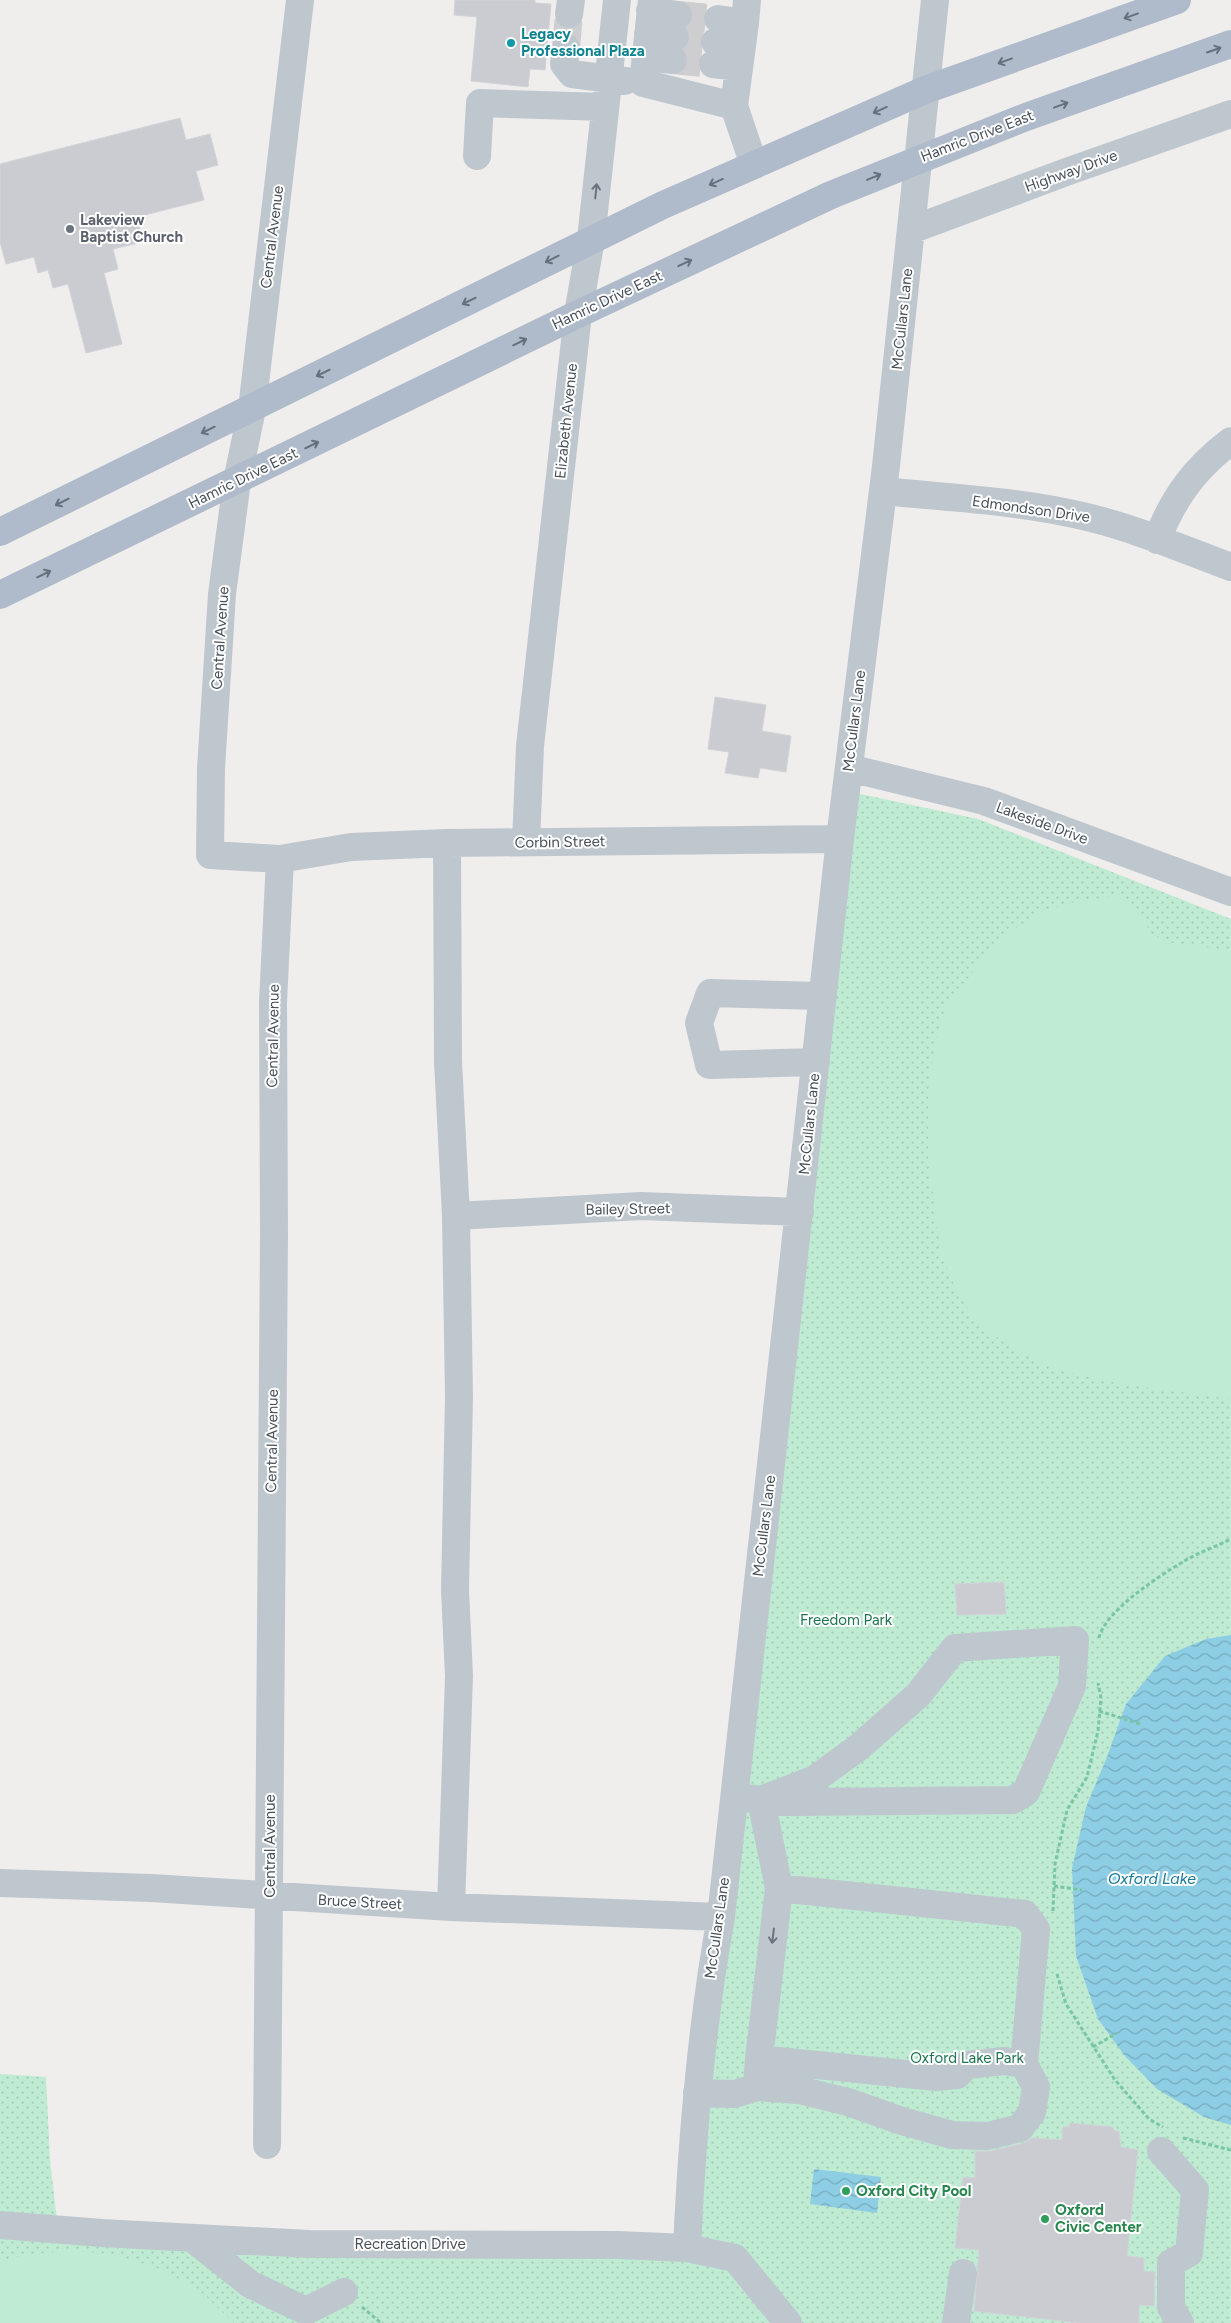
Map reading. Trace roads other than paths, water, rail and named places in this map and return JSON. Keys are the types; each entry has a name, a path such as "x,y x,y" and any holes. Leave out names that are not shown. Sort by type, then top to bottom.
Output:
{"main road":[{"path":"0,532 252,409 591,239 925,90 1177,0"},
{"name":"Hamric Drive East","path":"0,595 236,482 578,314 831,195 917,159 1231,44"}],"street":[{"name":"Central Avenue","path":"267,2144 274,1234 273,1002 280,859 210,855 210,769 222,594 236,482 252,409 300,0"},
{"name":"Elizabeth Avenue","path":"526,842 530,746 578,314 591,239 617,0"},
{"name":"McCullars Lane","path":"687,2248 692,2146 710,1978 721,1918 840,840 883,491 935,0"},
{"path":"566,48 564,64 572,74 608,79 648,37 675,37 648,37"},
{"path":"648,37 734,106"},
{"path":"731,37 734,106 754,166"},
{"path":"477,156 480,103 606,107"},
{"name":"Highway Drive","path":"911,230 1070,170 1231,114"},
{"path":"1157,540 1175,499 1188,480 1201,466 1231,441"},
{"name":"Edmondson Drive","path":"883,491 1065,512 1113,524 1231,567"},
{"name":"Lakeside Drive","path":"849,768 984,801 1231,892"},
{"name":"Corbin Street","path":"280,859 351,847 448,843 840,840"},
{"path":"448,843 448,1061 456,1216 458,1397 455,1590 459,1676 451,1907"},
{"path":"816,1062 709,1065 699,1023 710,993 823,996"},
{"name":"Bailey Street","path":"456,1216 640,1206 800,1212"},
{"path":"733,1797 761,1800 795,1802 1013,1800 1026,1792 1072,1686 1075,1640 955,1648 918,1695 858,1747 815,1779 761,1800"},
{"path":"757,2087 779,1888 761,1800"},
{"name":"Bruce Street","path":"0,1883 151,1888 451,1907 721,1918"},
{"path":"698,2093 734,2094 757,2087 799,2090 848,2102 902,2121 952,2135 986,2136 1020,2128 1032,2112 1036,2087 1024,2064 1036,1929 1025,1914 779,1888"},
{"path":"760,2059 936,2077 957,2075 967,2065 1004,2061 1024,2064"},
{"path":"1169,2138 1195,2190 1190,2254 1171,2263 1171,2307 1180,2323"},
{"name":"Recreation Drive","path":"0,2225 309,2244 618,2245 687,2248 734,2258 788,2323"},
{"path":"192,2238 250,2284 306,2311 344,2292"},
{"path":"956,2323 963,2273"}],"water":[{"name":"Oxford Lake","path":"1231,1635 1231,2125 1204,2117 1157,2089 1124,2055 1098,2019 1076,1956 1072,1868 1086,1807 1126,1704 1165,1656 1206,1639"},
{"name":"Oxford City Pool","path":"814,2169 881,2177 877,2213 810,2204"}],"tunnel":[{"path":"566,48 569,14"},
{"path":"678,15 718,19"},
{"path":"675,37 715,42"},
{"path":"673,60 713,64"}],"place":[{"name":"Legacy Professional Plaza","path":"511,43"},
{"name":"Lakeview Baptist Church","path":"70,229"},
{"name":"Oxford City Pool","path":"846,2191"},
{"name":"Oxford Civic Center","path":"1045,2219"}],"park label":[{"name":"Freedom Park","path":"846,1620"},
{"name":"Oxford Lake Park","path":"967,2058"}]}
